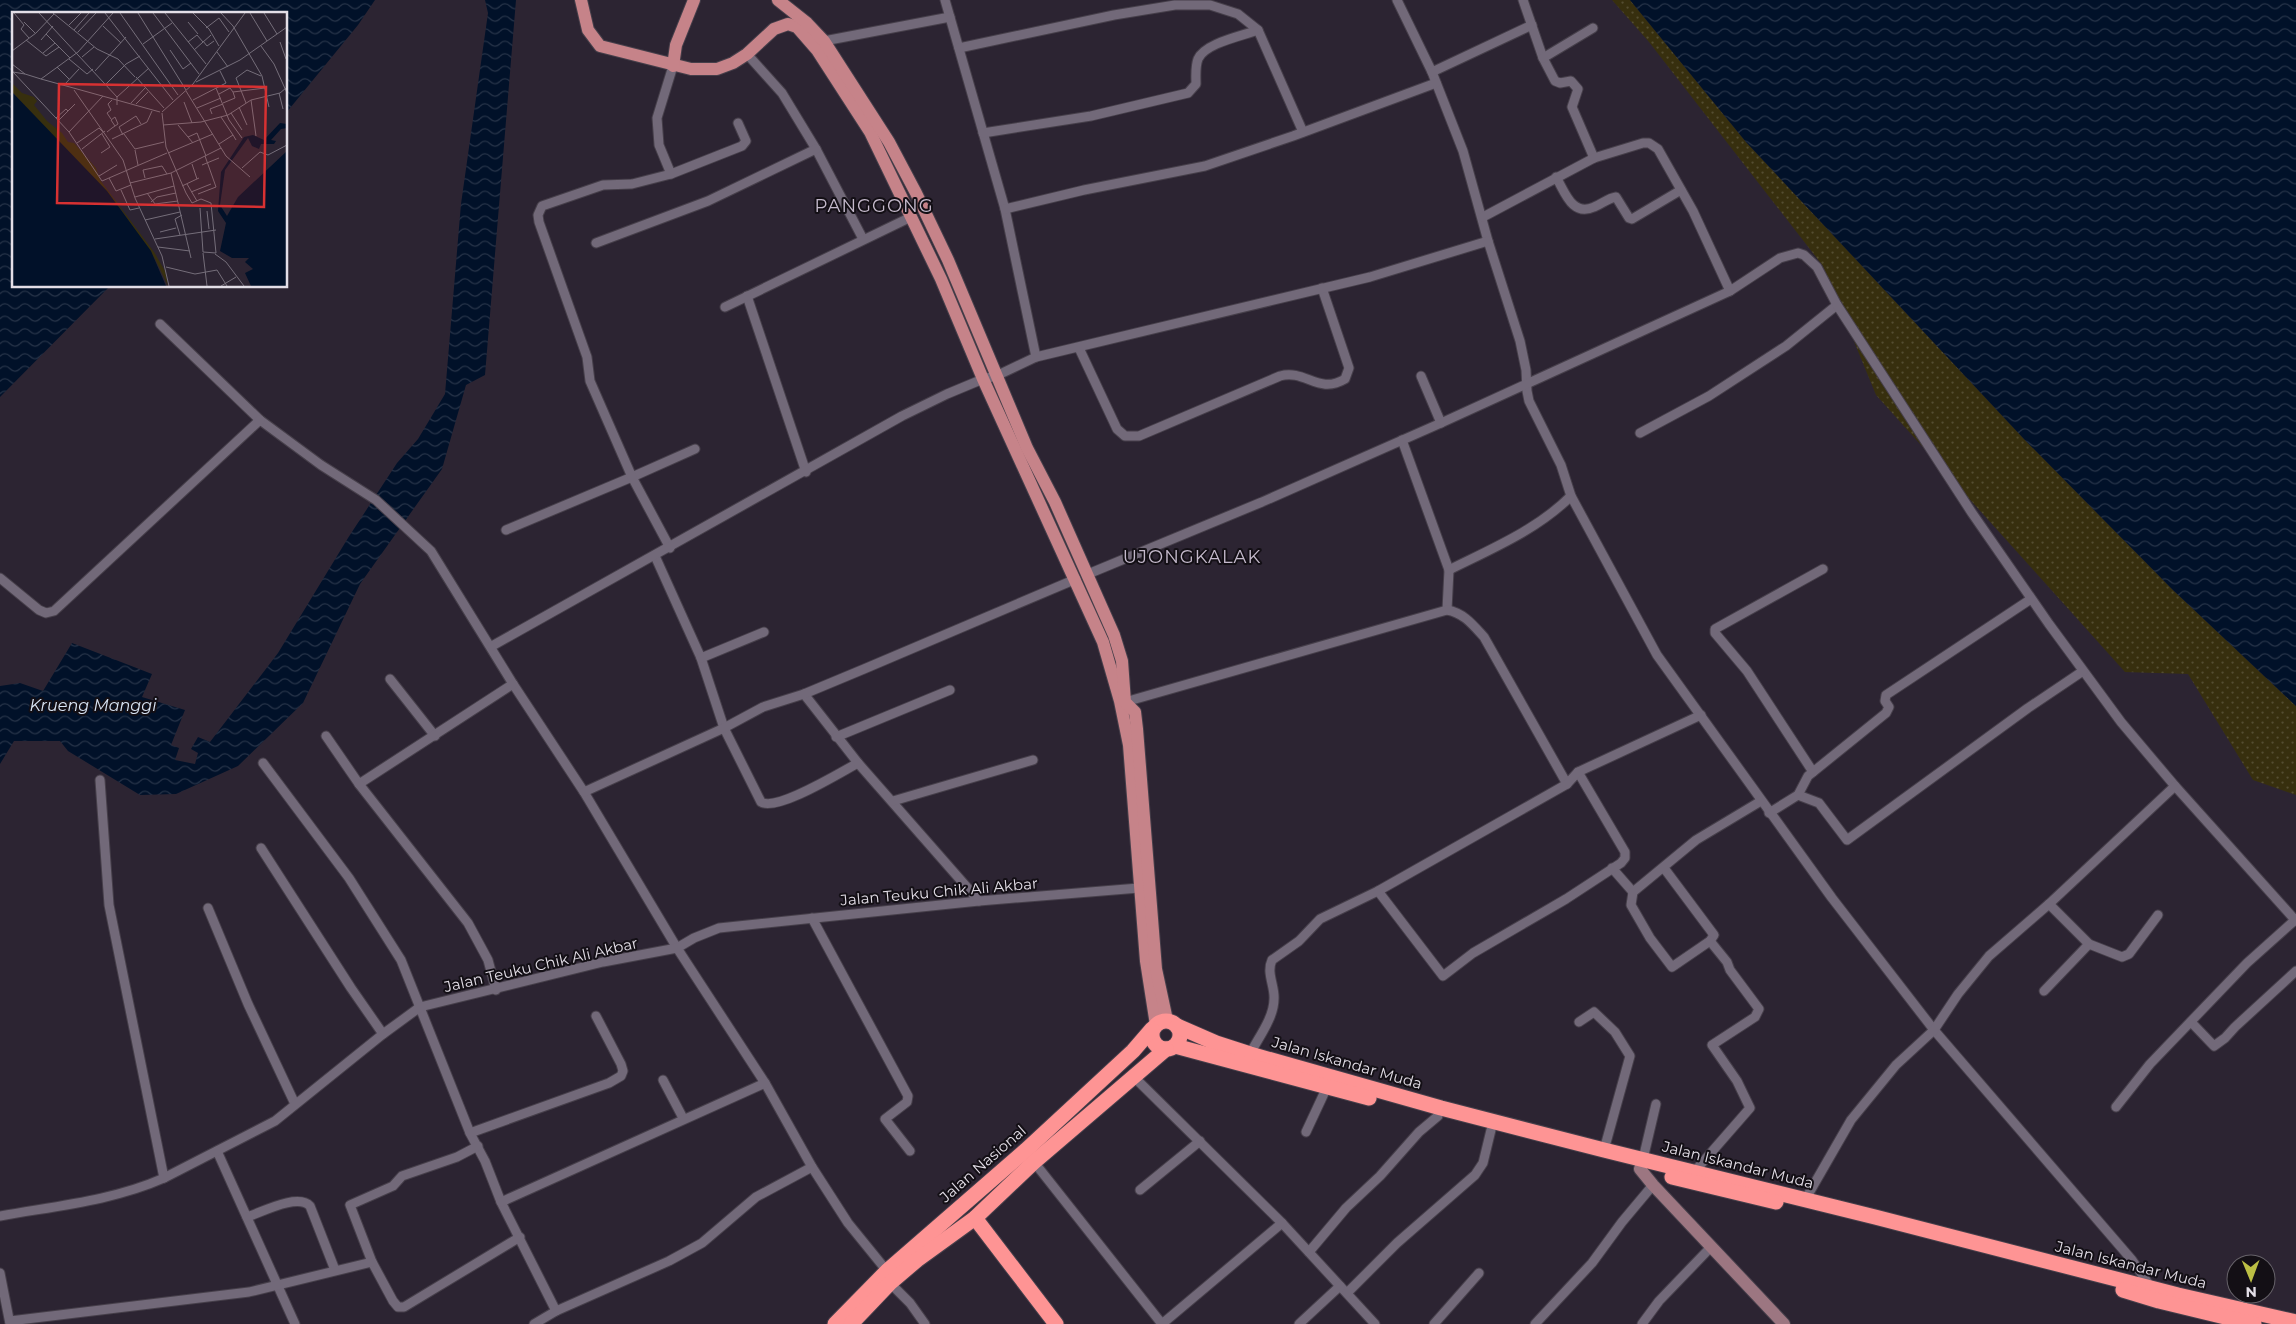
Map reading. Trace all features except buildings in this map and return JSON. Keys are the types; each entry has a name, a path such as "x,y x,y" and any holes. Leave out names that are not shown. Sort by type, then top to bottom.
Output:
{"highway":[{"path":"1163,1025 1180,1036 1170,1048 1156,1045 1152,1041 1163,1025"},
{"name":"Jalan Iskandar Muda","path":"1163,1025 1250,1054 1604,1150 1642,1164 1695,1171 2151,1287 2178,1296 2296,1322"},
{"name":"Jalan Nasional","path":"835,1324 902,1266 1163,1025"},
{"name":"Jalan Iskandar Muda","path":"1170,1048 1491,1130 1642,1164 2126,1290 2233,1322 2254,1324"},
{"name":"Jalan Nasional","path":"851,1324 902,1266 975,1218 1034,1162 1133,1076 1170,1048"},
{"path":"975,1218 1056,1324"}],"main road":[{"path":"581,0 588,30 600,46 673,66 691,69 717,69 733,63 747,54 769,32 780,26 788,24 800,29 845,91 870,132 959,317 1027,448 1088,574 1118,646 1122,661 1125,702 1135,712 1156,969 1163,1025"},
{"path":"673,66 676,45 694,0"},
{"path":"778,0 807,23 824,41 889,142 916,193 948,260 990,377 1103,642 1124,719 1131,763 1146,961 1163,1025"}],"street":[{"path":"945,0 1005,209 1036,357"},
{"path":"1397,0 1432,72 1463,151 1483,217 1488,241 1520,341 1526,370 1529,401 1562,465 1571,496 1657,655 1769,813 1934,1030 2132,1260 2159,1301"},
{"path":"1524,0 1543,58 1555,81 1560,83 1571,81 1578,89 1572,107 1594,158"},
{"path":"959,48 1114,15 1191,4 1210,5 1238,14 1258,30 1303,132"},
{"path":"824,41 950,17"},
{"path":"1432,72 1532,25"},
{"path":"1543,58 1594,28"},
{"path":"983,133 1091,116 1188,93 1196,84 1197,63 1203,51 1258,30"},
{"path":"747,54 782,93 816,149 863,239"},
{"path":"672,174 659,145 657,118 673,66"},
{"path":"1005,209 1084,190 1205,166 1436,83"},
{"path":"670,548 632,477 590,381 587,357 544,241 538,215 540,208 546,204 603,186 632,184 672,174 745,145 745,139 738,123"},
{"path":"1483,217 1594,158 1637,144 1649,143 1658,149 1681,190 1730,291"},
{"path":"596,244 708,201 816,149"},
{"path":"1556,177 1576,208 1582,210 1592,208 1616,197 1629,218 1632,219 1681,190"},
{"path":"725,307 911,217"},
{"path":"492,646 806,472 902,416 947,394 1036,357 1370,277 1488,241"},
{"path":"1088,574 1262,502 1441,423 1730,291 1780,258 1798,253 1804,255 1817,268 1837,305 1972,514 2083,671 2121,722 2175,786 2296,921 2247,963 2134,1082 2116,1107"},
{"path":"1080,348 1117,429 1125,436 1139,436 1280,376 1297,375 1323,386 1335,384 1345,379 1349,373 1348,362 1322,288"},
{"path":"747,296 806,472"},
{"path":"1640,433 1709,396 1786,346 1837,305"},
{"path":"160,324 260,420 321,465 376,500 420,538 442,566 492,646 513,684 584,792 677,948 765,1083 812,1167 848,1224 902,1266 910,1303 924,1324"},
{"path":"1421,376 1441,423"},
{"path":"0,578 39,610 46,613 54,611 260,420"},
{"path":"1402,440 1448,570 1447,610"},
{"path":"506,530 695,449"},
{"path":"1448,570 1521,533 1557,510 1571,496"},
{"path":"656,556 701,658 724,728 760,800 765,804 774,803 814,787 858,763"},
{"path":"1810,774 1747,671 1715,633 1715,630 1823,569"},
{"path":"584,792 724,728 763,707 804,694 1076,579"},
{"path":"1769,813 1798,795 1810,774 1886,714 1889,707 1885,701 1886,695 2031,599"},
{"path":"1125,702 1447,610 1460,614 1472,623 1484,637 1567,784"},
{"path":"701,658 764,632"},
{"path":"1798,795 1819,803 1847,840 2028,708 2083,671"},
{"path":"390,678 435,736"},
{"path":"359,784 513,684"},
{"path":"836,737 950,690"},
{"path":"804,694 836,737 979,901"},
{"path":"1250,1054 1273,1008 1274,996 1270,970 1272,960 1299,941 1320,919 1378,891 1567,784 1578,772 1701,715"},
{"path":"326,736 359,784 471,928 488,960 496,990"},
{"path":"893,801 1033,760"},
{"path":"262,763 349,878 401,960 470,1133 478,1146 501,1202 556,1312"},
{"path":"1378,891 1444,976 1473,953 1566,900 1622,863 1625,858 1625,852 1578,772"},
{"path":"100,780 109,905 164,1178"},
{"path":"1805,1200 1851,1120 1896,1065 1934,1030 1958,994 1989,956 2050,904 2175,786"},
{"path":"1664,868 1714,935 1710,942 1672,967 1650,938 1631,905 1633,892 1696,840 1761,801"},
{"path":"261,848 383,1034"},
{"path":"1612,868 1633,892"},
{"name":"Jalan Teuku Chik Ali Akbar","path":"0,1216 103,1198 148,1185 164,1178 275,1121 383,1034 420,1008 603,962 677,948 694,938 719,928 979,901 1139,888"},
{"path":"2050,904 2090,944 2124,957 2158,915"},
{"path":"208,908 248,1004 295,1104"},
{"path":"812,918 908,1096 907,1102 885,1118 910,1150"},
{"path":"1695,1171 1750,1108 1737,1081 1712,1045 1755,1017 1759,1009 1730,970 1728,962 1710,942"},
{"path":"2044,991 2090,944"},
{"path":"2191,1022 2214,1046 2225,1038 2296,971"},
{"path":"1579,1022 1594,1012 1615,1032 1630,1056 1604,1150"},
{"path":"470,1133 609,1083 621,1076 622,1064 596,1016"},
{"path":"1133,1076 1282,1224 1375,1324"},
{"path":"663,1080 683,1118"},
{"path":"501,1202 683,1118 765,1083"},
{"path":"1306,1132 1327,1088"},
{"path":"1656,1104 1642,1164 1653,1185 1710,1248 1783,1323"},
{"path":"1309,1252 1346,1208 1387,1169 1419,1132 1438,1116"},
{"path":"1347,1294 1397,1243 1475,1175 1483,1163 1491,1130"},
{"path":"1140,1190 1200,1141"},
{"path":"478,1146 457,1157 402,1176 393,1186 350,1205 372,1262 393,1301 398,1306 404,1307 520,1237"},
{"path":"217,1151 263,1257 278,1284 295,1324"},
{"path":"1034,1162 1162,1324 1282,1224"},
{"path":"534,1324 556,1312 678,1257 702,1242 756,1197 812,1167"},
{"path":"1535,1324 1592,1263 1622,1222 1653,1185"},
{"path":"247,1217 294,1201 305,1201 310,1206 335,1270"},
{"path":"1642,1324 1659,1301 1710,1248"},
{"path":"0,1273 10,1322 249,1292 372,1262"},
{"path":"1434,1324 1479,1273"},
{"path":"1299,1324 1340,1286"}],"sand":[{"path":"1612,0 1630,0 1746,142 2024,439 2173,590 2296,706 2296,795 2253,780 2188,674 2125,672 1876,395 1823,266 1649,42"}],"water":[{"path":"0,0 375,0 358,25 288,111 288,12 12,12 12,288 108,288 0,397"},
{"name":"Krueng Manggi","path":"485,0 516,0 485,375 466,385 442,469 360,584 303,703 238,766 176,794 140,795 68,751 60,741 14,741 0,764 0,686 20,683 43,691 72,643 152,674 142,697 185,710 171,745 179,748 175,760 195,764 198,753 191,749 198,737 210,742 278,653 348,538 397,463 418,439 445,394 461,204 488,13"},
{"path":"1630,0 2296,0 2296,706 2173,590 2024,439 1746,142"}],"district":[{"name":"PANGGONG","path":"874,206"},
{"name":"UJONGKALAK","path":"1192,557"}]}
